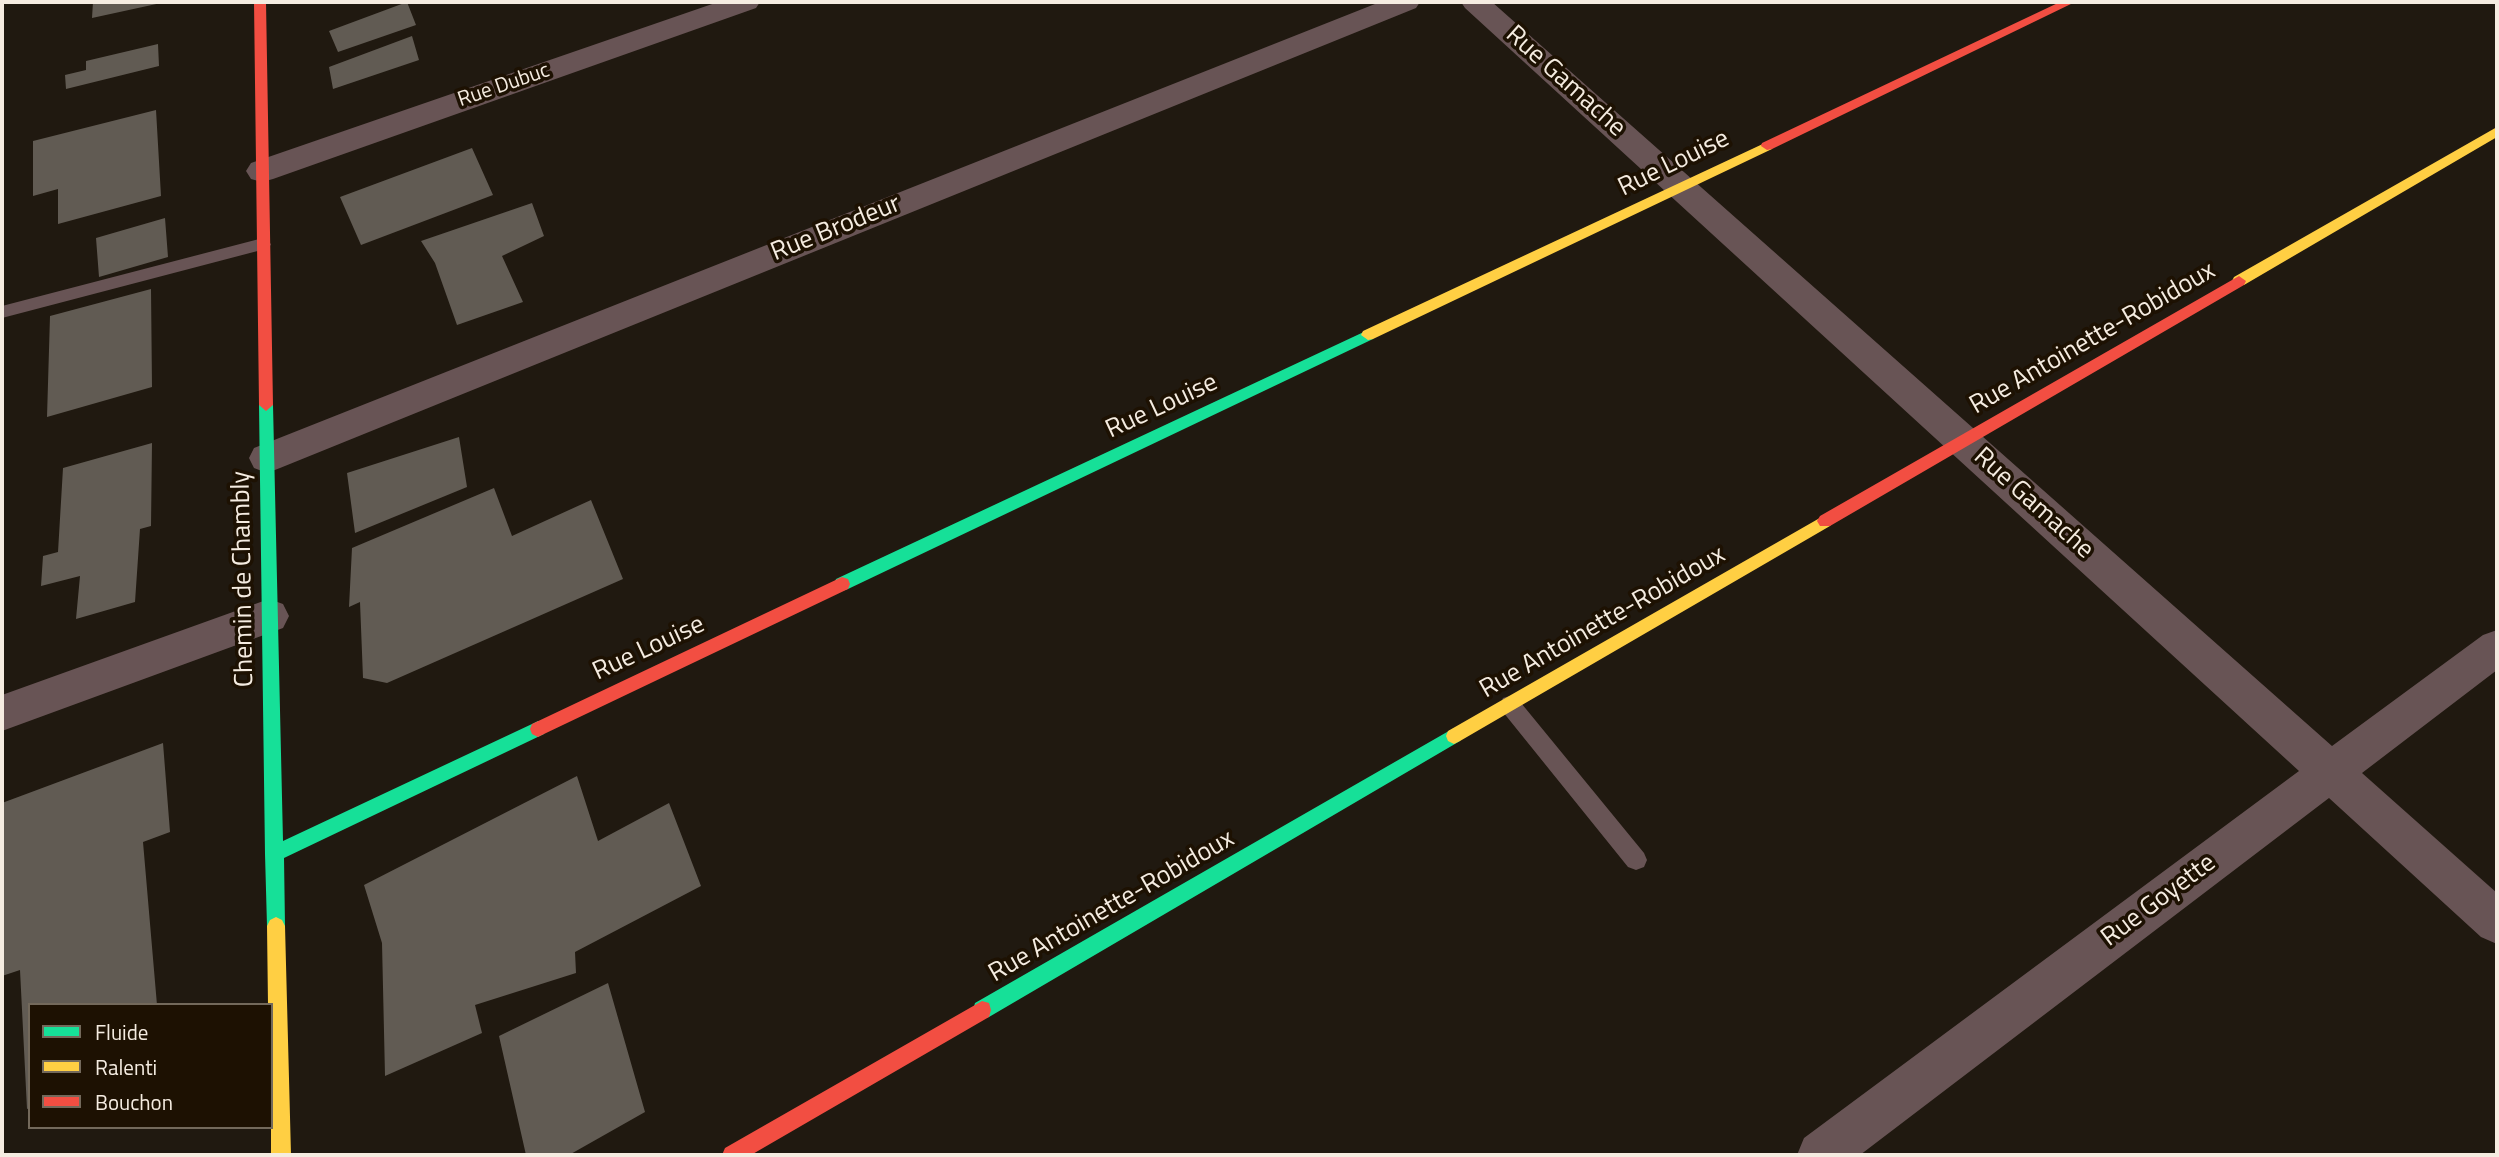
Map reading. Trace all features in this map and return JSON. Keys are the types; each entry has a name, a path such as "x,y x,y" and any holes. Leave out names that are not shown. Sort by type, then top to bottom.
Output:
{"street":[{"name":"Chemin de Chambly","path":"260,2 269,616 281,1155"},
{"name":"Rue Dubuc","path":"262,171 746,2"},
{"name":"Rue Brodeur","path":"267,457 1406,2"},
{"name":"Rue Gamache","path":"1475,2 2497,922"},
{"name":"Rue Louise","path":"274,854 2069,2"},
{"name":"Rue Antoinette-Robidoux","path":"732,1155 2497,131"},
{"path":"2,713 269,616"},
{"name":"Rue Goyette","path":"1821,1155 2497,647"}],"lane":[{"path":"2,313 263,244"},
{"path":"1510,705 1636,860"}],"building":[{"path":"93,2 161,2 161,3 92,18"},
{"path":"407,2 416,25 338,52 329,31"},
{"path":"412,36 419,60 333,89 329,67"},
{"path":"158,44 159,66 66,89 65,75 86,70 86,61"},
{"path":"156,110 161,196 58,224 58,189 33,196 33,141"},
{"path":"472,148 493,195 361,245 340,197"},
{"path":"532,203 544,236 502,256 523,302 457,325 435,263 421,241"},
{"path":"165,218 168,257 99,277 96,238"},
{"path":"151,289 152,387 47,417 50,316"},
{"path":"459,437 467,487 355,533 347,473"},
{"path":"152,443 151,526 140,529 135,602 76,619 80,576 41,586 43,556 58,552 63,468"},
{"path":"494,488 512,536 591,500 623,579 387,683 363,678 360,602 349,607 352,548"},
{"path":"163,743 170,832 143,842 157,1003 28,1003 27,1109 20,970 2,976 2,803"},
{"path":"577,776 598,841 669,803 701,886 575,952 576,973 475,1005 482,1033 385,1076 382,943 364,885"},
{"path":"608,983 645,1112 569,1155 526,1155 499,1036"}],"traffic: fast":[{"path":"842,584 1368,335"},
{"path":"266,405 276,926"},
{"path":"274,854 538,729"},
{"path":"982,1010 1454,736"}],"traffic: slow":[{"path":"2239,281 2497,131"},
{"path":"1368,335 1767,146"},
{"path":"1454,736 1825,521"},
{"path":"276,926 281,1155"}],"traffic: jam":[{"path":"260,2 266,405"},
{"path":"1767,146 2069,2"},
{"path":"1825,521 2239,281"},
{"path":"538,729 842,584"},
{"path":"732,1155 982,1010"}]}
